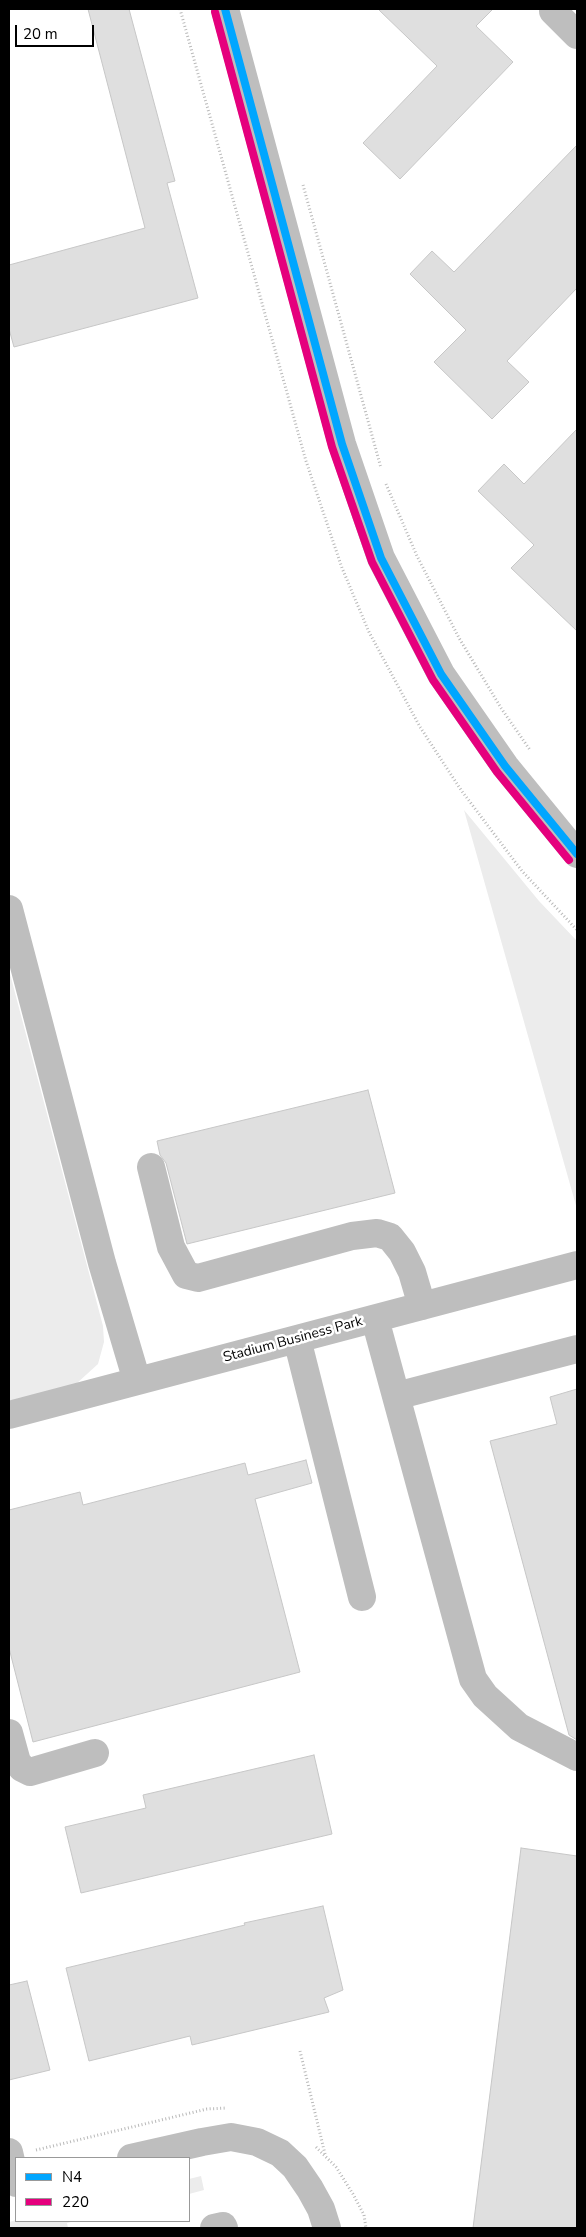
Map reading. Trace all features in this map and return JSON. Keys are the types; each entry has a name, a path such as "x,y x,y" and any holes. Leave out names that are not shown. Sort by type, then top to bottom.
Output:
{"street":[{"path":"224,9 342,444 381,558 441,674 505,766 577,854"},
{"path":"553,11 577,35"},
{"path":"9,909 102,1263 138,1381"},
{"path":"151,1167 171,1247 186,1275 198,1278 352,1236 377,1233 390,1237 402,1252 412,1272 422,1306"},
{"name":"Stadium Business Park","path":"9,1415 577,1265"},
{"path":"375,1319 473,1679 485,1696 519,1727 577,1757"},
{"path":"297,1339 362,1597"},
{"path":"396,1396 577,1349"},
{"path":"9,1733 17,1762 30,1772 95,1753"},
{"path":"136,2157 222,2139 231,2138 257,2142 280,2153 296,2167 314,2196 327,2228"},
{"path":"9,2152 15,2179"},
{"path":"214,2228 223,2226 224,2228"}],"path":[{"path":"302,183 383,475 401,520 417,556 459,638 501,708 531,752"},
{"path":"300,2051 326,2155"}],"shaded area":[{"path":"464,810 539,901 577,941 577,1209"},
{"path":"9,970 103,1326 104,1342 98,1364 76,1384 9,1401"},
{"path":"201,2176 204,2190 190,2194 190,2179"},
{"path":"15,2220 15,2222 71,2222 67,2223 68,2228 9,2228 9,2222"}],"building":[{"path":"88,9 129,9 175,181 167,183 198,298 14,347 9,329 9,265 145,228"},
{"path":"378,9 493,9 476,26 513,62 400,179 363,143 437,66"},
{"path":"577,145 577,288 507,361 529,382 492,419 434,362 466,330 410,274 432,251 454,272"},
{"path":"577,429 577,631 511,568 534,545 478,491 504,464 524,484"},
{"path":"368,1090 395,1193 187,1244 166,1163 160,1155 157,1141"},
{"path":"577,1389 577,1740 569,1735 490,1441 557,1424 550,1397"},
{"path":"306,1460 312,1483 255,1499 300,1672 33,1742 9,1648 9,1510 80,1492 83,1505 245,1463 248,1475"},
{"path":"314,1755 332,1834 81,1893 65,1827 146,1808 143,1795"},
{"path":"521,1848 577,1856 577,2228 473,2228"},
{"path":"323,1906 343,1990 324,1998 329,2012 192,2045 190,2036 89,2061 66,1968 245,1925 244,1923"},
{"path":"27,1981 50,2070 9,2080 9,1985"}],"transit line":[{"name":"N4","path":"225,9 342,444 381,558 441,674 505,766 577,854"},
{"name":"220","path":"215,12 332,447 372,562 433,680 497,772 569,860"}]}
